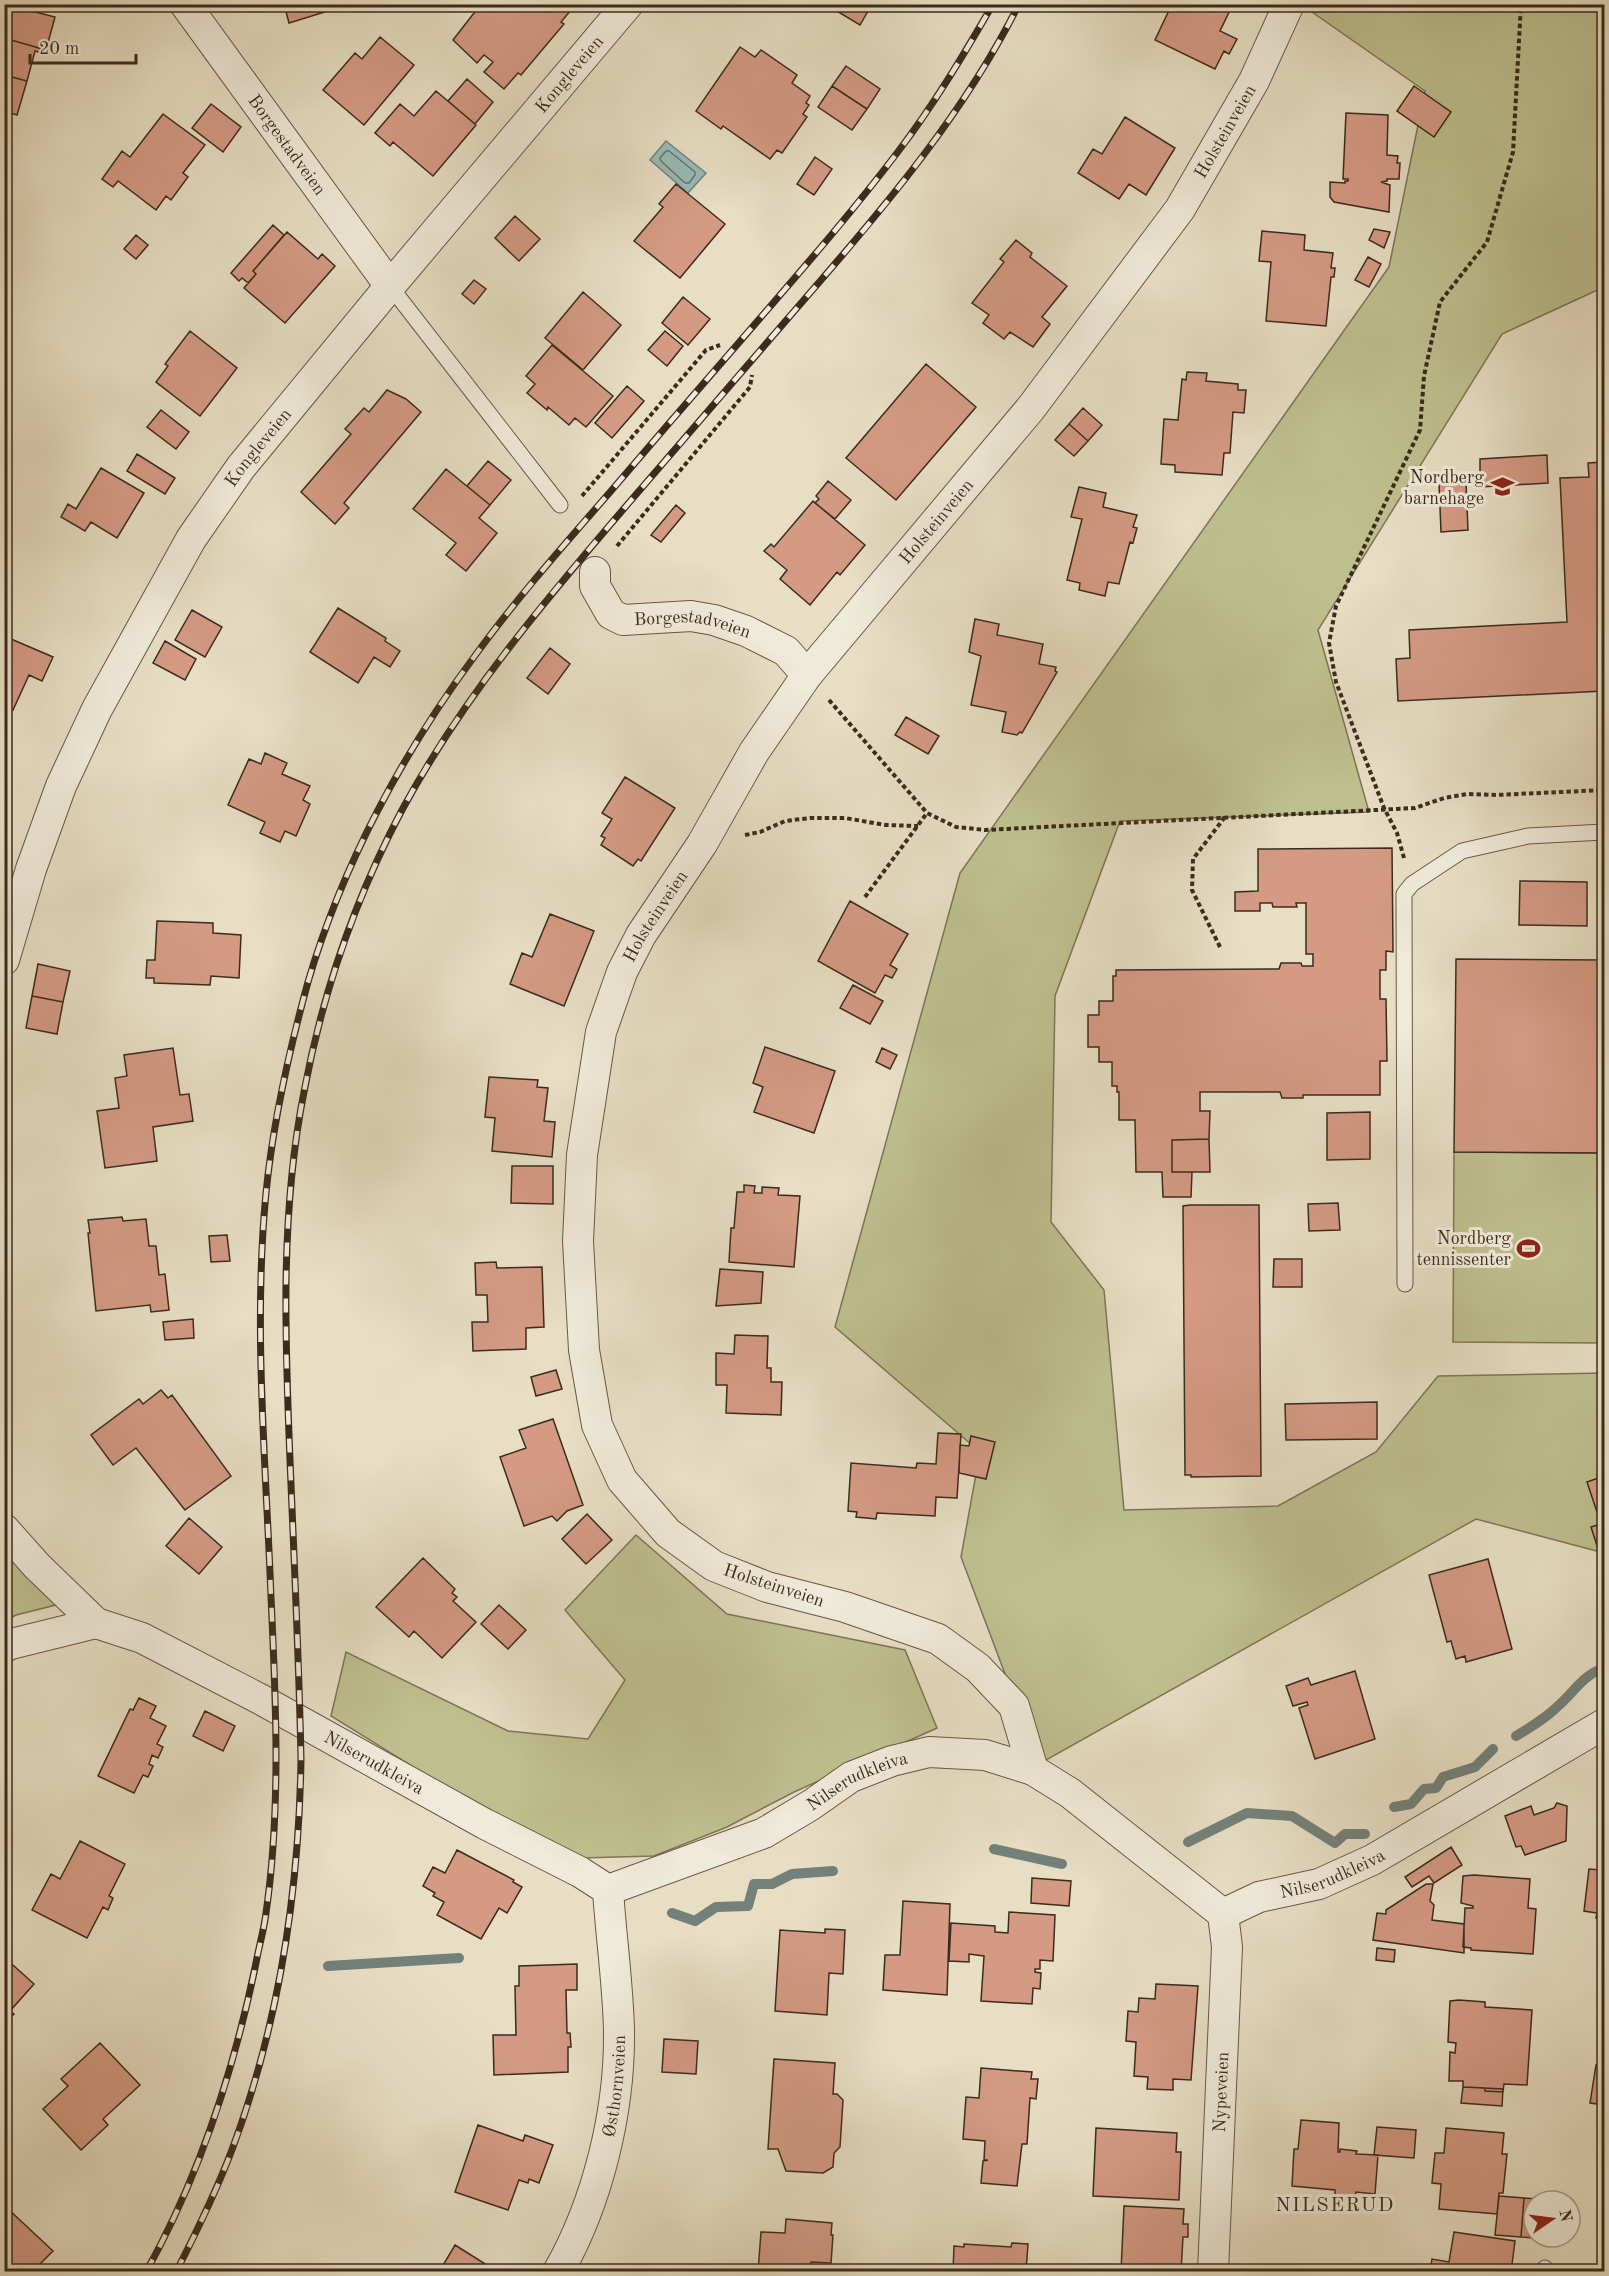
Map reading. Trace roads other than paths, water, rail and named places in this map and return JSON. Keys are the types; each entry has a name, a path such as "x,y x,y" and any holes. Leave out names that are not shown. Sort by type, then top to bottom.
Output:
{"street":[{"name":"Borgestadveien","path":"185,4 390,286"},
{"name":"Kongleveien","path":"4,960 31,869 61,786 97,709 186,549 241,467 628,4"},
{"name":"Holsteinveien","path":"1033,1770 1014,1706 978,1668 938,1639 845,1607 767,1587 714,1566 668,1533 622,1480 597,1425 584,1350 578,1241 582,1155 601,1032 622,972 641,935 702,844 754,752 807,675 1031,408 1180,209 1254,81 1289,4"},
{"name":"Borgestadveien","path":"595,572 595,586 603,602 611,614 623,620 691,616 714,620 746,631 786,651 807,675"},
{"path":"4,1529 37,1566 96,1623"},
{"name":"Nilserudkleiva","path":"96,1623 142,1638 260,1698 495,1829 580,1872 608,1890 764,1833 851,1777 892,1761 929,1752 986,1755 1033,1770 1071,1793 1223,1914 1259,1898 1319,1884 1372,1860 1605,1724"},
{"path":"4,1647 96,1623"},
{"name":"Østhornveien","path":"558,2271 575,2242 591,2198 603,2157 614,2095 619,2033 608,1890"},
{"name":"Nypeveien","path":"1213,2271 1227,1947 1223,1914"}],"lane":[{"path":"390,286 560,506"},
{"path":"1405,1284 1404,894 1412,884 1462,851 1528,836 1605,832"}],"water":[{"path":"666,141 706,173 688,193 650,160"}],"waterway":[{"path":"1516,1736 1533,1726 1564,1701 1590,1675 1604,1668"},
{"path":"1394,1807 1411,1804 1424,1789 1436,1788 1443,1777 1475,1767 1493,1749"},
{"path":"1188,1842 1247,1813 1292,1816 1335,1843 1345,1834 1365,1834"},
{"path":"994,1849 1062,1864"},
{"path":"672,1913 695,1921 716,1907 748,1906 754,1884 772,1884 792,1874 833,1871"},
{"path":"328,1966 459,1958"}],"railway":[{"path":"146,2272 183,2198 213,2121 237,2043 266,1913 274,1835 276,1755 262,1395 262,1243 269,1166 282,1087 308,982 338,896 356,854 399,772 422,732 474,657 541,572 866,193 923,117 993,4"},
{"path":"176,2272 220,2179 249,2100 274,2005 291,1907 301,1759 287,1368 288,1229 296,1138 304,1092 320,1019 342,947 370,877 402,810 426,768 480,687 570,572 838,260 923,156 974,82 1019,4"}],"place":[{"name":"Nordberg barnehage","path":"1502,487"},
{"name":"Nordberg tennissenter","path":"1529,1248"}],"district":[{"name":"NILSERUD","path":"1335,2204"}]}
